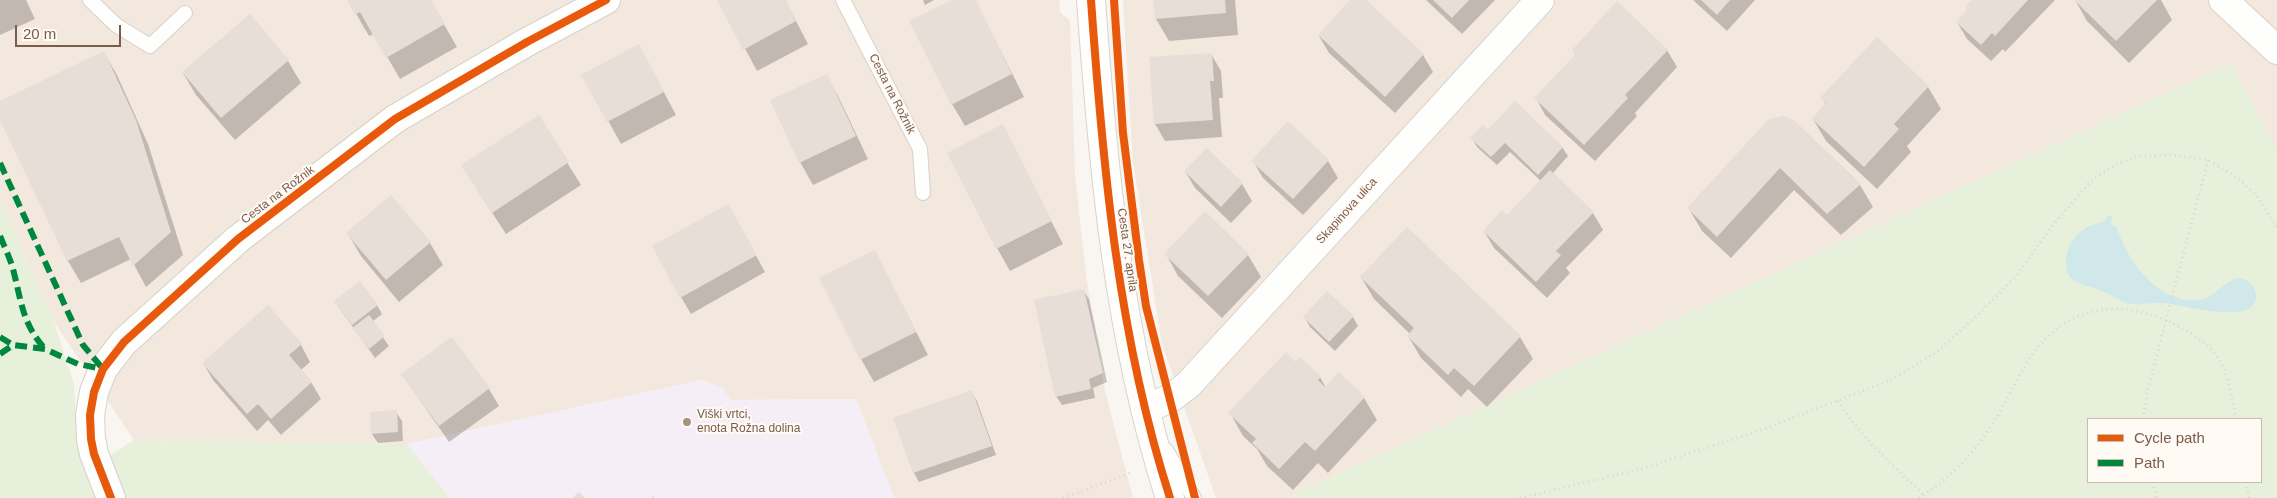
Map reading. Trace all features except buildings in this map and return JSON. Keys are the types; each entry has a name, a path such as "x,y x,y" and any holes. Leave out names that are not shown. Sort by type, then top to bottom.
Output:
{"street":[{"name":"Cesta na Rožnik","path":"111,498 94,454 90,415 94,392 104,369 124,342 238,239 395,119 527,42 606,0"},
{"name":"Cesta 27. aprila","path":"1091,0 1101,141 1115,260 1145,409 1170,498"},
{"name":"Skapinova ulica","path":"1145,409 1171,398 1189,384 1540,0"},
{"path":"2224,0 2277,50"}],"lane":[{"path":"90,0 116,25 150,46 184,13"},
{"name":"Cesta na Rožnik","path":"843,0 920,150 924,193"},
{"path":"1145,409 1194,498"}],"path":[{"path":"1520,498 1641,470 1761,430 1891,380 1937,352 1979,314 2018,274 2051,227 2091,181 2116,164 2138,156 2172,155 2208,160 2236,177 2257,196 2277,228"},
{"path":"2143,418 2148,390 2208,160"},
{"path":"1919,498 1946,480 1990,429 2026,364 2041,342 2064,322 2086,313 2110,310 2136,311 2166,320 2192,333 2210,347 2222,362 2228,377 2236,418"},
{"path":"1838,401 1882,456 1924,495"},
{"path":"1063,498 1126,474"},
{"path":"2152,483 2157,498"},
{"path":"2246,483 2249,498"}],"shaded area":[{"path":"0,0 1059,0 1060,12 1070,21 1075,175 1086,276 1105,391 1133,498 894,498 856,399 731,400 702,380 407,444 134,440 54,322 0,201"},
{"path":"1123,0 2277,0 2277,498 1216,498 1162,344 1133,162"},
{"name":"Viški vrtci, enota Rožna dolina","path":"702,380 723,388 731,400 856,399 894,498 450,498 407,444"}],"green space":[{"path":"2231,63 2277,151 2277,498 1286,498"},
{"path":"0,201 54,322 74,384 78,448 97,498 0,498"},
{"path":"134,440 407,444 450,498 126,498 109,456"}],"water":[{"path":"2107,216 2112,216 2111,224 2117,228 2129,255 2138,268 2160,290 2173,297 2188,300 2203,299 2211,296 2230,281 2239,278 2249,282 2254,288 2256,295 2254,305 2245,310 2217,312 2164,303 2131,304 2074,281 2067,272 2066,265 2070,245 2074,238 2082,231 2095,224 2105,222"}],"marked path":[{"path":"0,163 83,345 103,369"},
{"path":"0,236 11,263 28,322 45,349"},
{"path":"0,337 13,345"},
{"path":"0,354 13,345 45,349 78,364 103,369"}],"cycle path":[{"path":"111,498 94,454 90,415 94,392 103,369 124,342 238,239 395,119 527,42 606,0"},
{"path":"1091,0 1101,126 1125,314 1152,437 1170,498"},
{"path":"1114,0 1123,133 1146,306 1195,498"}],"place":[{"name":"Viški vrtci, enota Rožna dolina","path":"687,422"}]}
